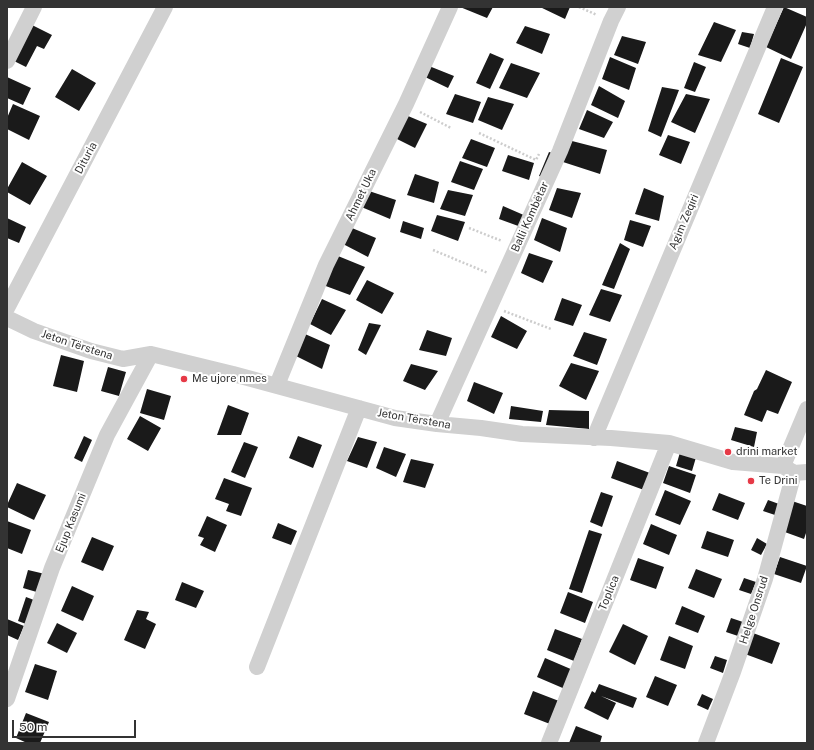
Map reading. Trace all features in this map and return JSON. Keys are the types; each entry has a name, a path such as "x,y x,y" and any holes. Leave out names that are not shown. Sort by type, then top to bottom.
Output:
{"street":[{"path":"7,61 34,7"},
{"name":"Dituria","path":"7,308 165,7"},
{"name":"Ahmet Uka","path":"277,385 326,265 406,104 450,7"},
{"name":"Balli Kombëtar","path":"437,424 560,151 611,21 618,7"},
{"name":"Agim Zeqiri","path":"594,438 775,7"},
{"name":"Jeton Tërstena","path":"7,318 34,331 85,349 123,359 151,354 277,385 396,418 522,434 669,444 733,462 795,470"},
{"name":"Ejup Kasumi","path":"7,699 52,568 107,435 151,354"},
{"path":"257,667 359,408"},
{"name":"Helge Onsrud","path":"706,743 734,672 765,579 795,470 807,409"},
{"name":"Toplica","path":"549,743 669,444"}],"path":[{"path":"406,104 451,128"},
{"path":"479,132 536,160 545,146 560,151"},
{"path":"469,228 517,247"},
{"path":"433,250 502,279"},
{"path":"490,306 551,329"}],"building":[{"path":"460,7 493,7 487,18"},
{"path":"540,7 570,7 565,19"},
{"path":"784,7 807,17 807,23 791,59 766,47"},
{"path":"714,22 736,30 721,62 698,55"},
{"path":"32,25 52,35 44,49 37,46 26,67 14,61"},
{"path":"525,26 550,34 542,54 516,43"},
{"path":"742,32 754,34 750,48 738,44"},
{"path":"622,36 646,42 638,64 614,55"},
{"path":"490,53 504,59 490,89 476,83"},
{"path":"610,57 636,68 629,90 602,79"},
{"path":"781,58 803,67 779,123 758,114"},
{"path":"694,62 706,67 695,92 684,88"},
{"path":"511,63 540,73 527,98 499,88"},
{"path":"429,66 454,76 448,88 423,76"},
{"path":"72,69 96,83 79,111 55,97"},
{"path":"7,77 31,88 23,105 7,98"},
{"path":"599,86 625,101 618,118 591,105"},
{"path":"662,87 679,90 661,137 648,131"},
{"path":"455,94 481,102 473,123 446,114"},
{"path":"686,94 710,99 695,133 671,122"},
{"path":"488,97 514,104 502,130 478,120"},
{"path":"13,104 40,116 29,140 7,129 7,118"},
{"path":"587,110 613,122 604,138 579,129"},
{"path":"408,116 427,124 415,148 395,138"},
{"path":"668,135 690,142 681,164 659,155"},
{"path":"471,139 495,148 487,167 462,158"},
{"path":"572,141 607,150 600,174 563,162"},
{"path":"549,152 556,154 546,178 539,176"},
{"path":"508,155 534,163 529,180 502,171"},
{"path":"460,161 483,169 474,190 451,182"},
{"path":"22,162 47,176 30,205 7,192 7,189"},
{"path":"415,174 439,182 434,203 407,195"},
{"path":"557,188 581,193 572,218 549,210"},
{"path":"644,188 664,196 659,221 635,214"},
{"path":"448,190 473,195 465,216 440,209"},
{"path":"369,191 396,200 390,219 359,206"},
{"path":"503,206 526,216 521,227 499,219"},
{"path":"437,215 465,222 458,241 431,231"},
{"path":"7,218 26,227 19,243 7,238"},
{"path":"542,218 567,228 560,252 534,240"},
{"path":"630,220 651,226 643,247 624,240"},
{"path":"403,221 424,228 421,239 400,232"},
{"path":"352,228 376,238 368,257 343,244"},
{"path":"620,243 630,249 614,289 602,285"},
{"path":"529,253 553,261 543,283 521,273"},
{"path":"338,256 365,267 350,295 323,285"},
{"path":"367,280 394,293 382,314 356,300"},
{"path":"601,289 622,295 610,322 589,315"},
{"path":"562,298 582,305 573,326 554,320"},
{"path":"322,299 346,310 331,335 310,324"},
{"path":"501,316 527,331 517,349 491,337"},
{"path":"369,323 381,325 366,355 358,350"},
{"path":"427,330 452,338 446,356 419,350"},
{"path":"584,332 607,339 597,365 573,356"},
{"path":"305,334 330,345 322,369 296,356"},
{"path":"61,355 84,361 77,392 53,386"},
{"path":"571,363 599,371 586,400 559,386"},
{"path":"411,364 438,371 425,390 403,381"},
{"path":"108,367 126,372 119,396 101,391"},
{"path":"766,370 792,382 778,414 767,410 762,422 744,415 754,391 757,389"},
{"path":"474,382 503,393 494,414 467,401"},
{"path":"147,389 171,396 164,420 140,413"},
{"path":"228,405 249,413 241,435 217,435"},
{"path":"511,406 543,411 541,422 509,419"},
{"path":"549,410 589,411 589,429 546,425"},
{"path":"140,416 161,428 148,451 127,439"},
{"path":"735,427 757,432 754,447 731,440"},
{"path":"84,436 92,440 82,462 74,458"},
{"path":"298,436 322,445 313,468 289,458"},
{"path":"358,437 377,442 367,468 347,461"},
{"path":"244,442 258,447 245,478 231,472"},
{"path":"384,447 406,454 396,477 376,468"},
{"path":"681,449 697,454 692,471 676,466"},
{"path":"411,459 434,464 425,488 403,482"},
{"path":"617,461 650,473 644,490 611,478"},
{"path":"669,466 696,475 690,493 663,483"},
{"path":"224,478 252,488 241,516 226,511 229,504 215,499"},
{"path":"17,483 46,495 34,520 7,507"},
{"path":"665,490 691,501 680,525 655,515"},
{"path":"601,492 613,496 602,527 590,522"},
{"path":"719,493 745,503 738,520 712,510"},
{"path":"768,500 779,504 775,515 763,511"},
{"path":"792,501 807,506 807,530 804,539 782,531"},
{"path":"207,516 227,525 215,552 200,545 204,538 198,536"},
{"path":"7,521 31,530 22,554 7,548"},
{"path":"278,523 297,531 291,545 272,538"},
{"path":"651,524 677,535 669,555 643,544"},
{"path":"589,530 602,534 582,593 569,589"},
{"path":"707,531 734,540 728,557 701,548"},
{"path":"92,537 114,546 103,571 81,562"},
{"path":"757,538 767,544 761,555 751,550"},
{"path":"780,557 807,566 801,583 774,574"},
{"path":"638,558 664,567 656,589 630,580"},
{"path":"696,569 722,579 714,598 688,588"},
{"path":"28,570 45,574 40,593 23,588"},
{"path":"744,578 756,582 751,594 739,590"},
{"path":"182,582 204,591 196,608 175,600"},
{"path":"72,586 94,596 83,621 61,611"},
{"path":"568,592 593,602 585,623 560,613"},
{"path":"26,597 34,600 26,624 18,621"},
{"path":"682,606 705,616 698,633 675,624"},
{"path":"137,610 149,612 146,619 156,624 145,649 124,640"},
{"path":"731,618 743,622 738,636 726,632"},
{"path":"7,619 24,626 18,640 7,635"},
{"path":"57,623 77,633 67,653 47,643"},
{"path":"623,624 648,636 635,665 609,652"},
{"path":"555,629 582,639 574,661 547,650"},
{"path":"753,633 780,643 772,664 745,654"},
{"path":"669,636 693,646 685,669 660,660"},
{"path":"715,656 727,660 723,673 710,668"},
{"path":"545,658 573,670 565,689 537,677"},
{"path":"35,664 57,671 48,700 25,692"},
{"path":"655,676 677,685 668,706 646,697"},
{"path":"599,684 637,698 633,708 601,696 616,703 608,720 584,708 592,691 595,693"},
{"path":"533,691 559,701 550,724 524,714"},
{"path":"702,694 713,699 708,710 697,705"},
{"path":"26,713 49,722 40,743 27,743 16,738"},
{"path":"576,726 602,736 600,743 569,743"}],"place":[{"name":"Me ujore nmes","path":"184,379"},
{"name":"drini market","path":"728,452"},
{"name":"Te Drini","path":"751,481"}]}
